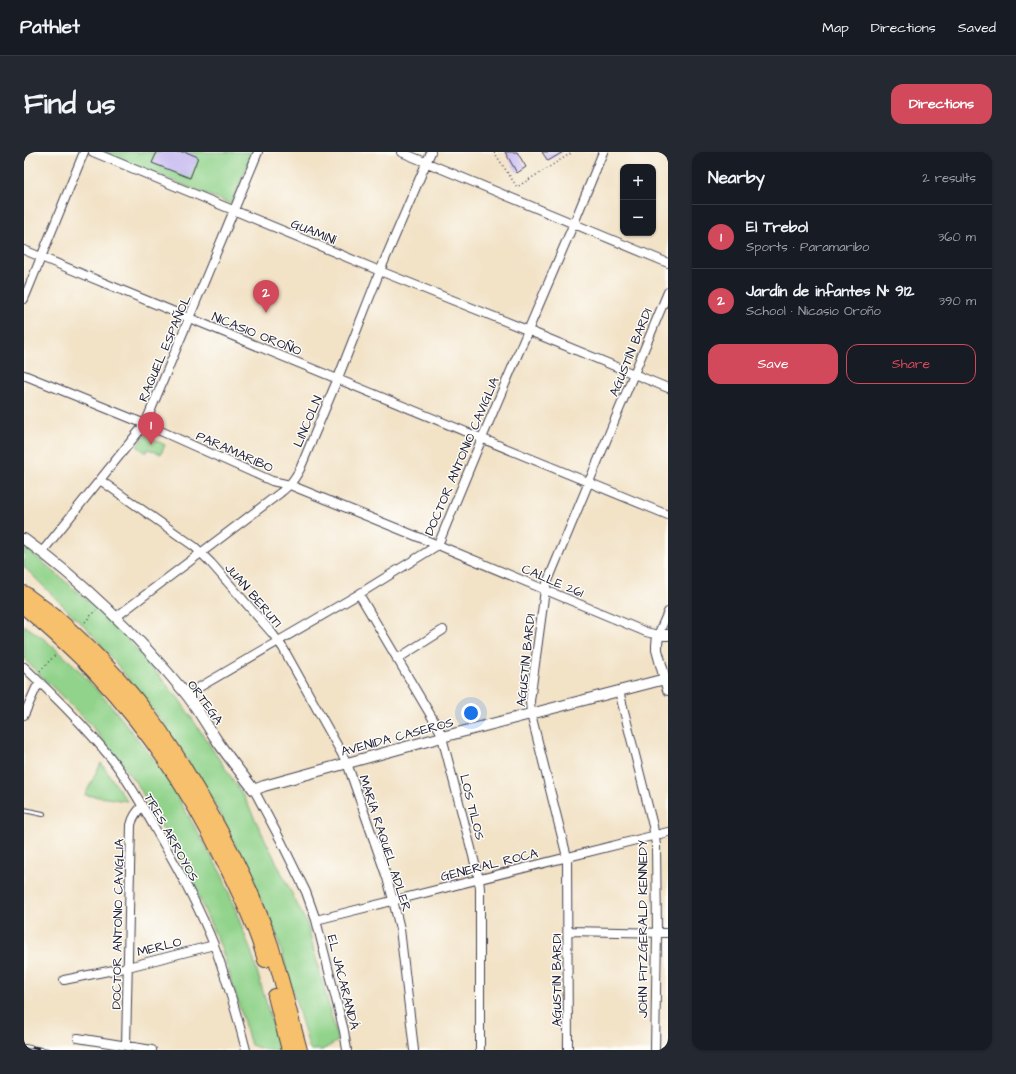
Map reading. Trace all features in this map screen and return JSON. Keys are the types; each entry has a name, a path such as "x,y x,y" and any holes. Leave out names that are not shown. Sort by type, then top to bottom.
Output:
{"highway":[{"path":"24,582 55,624 138,723 160,752 200,816 235,884 262,948 289,1050"},
{"path":"24,593 55,624 98,657 119,679 148,714 170,744 212,815 241,870 271,945 300,1050"},
{"path":"24,607 55,624"},
{"path":"24,614 55,624"}],"street":[{"path":"24,299 84,152"},
{"name":"GUAMINÍ","path":"93,152 668,388"},
{"name":"RAQUEL ESPAÑOL","path":"42,552 145,424 258,152"},
{"path":"401,152 668,263"},
{"name":"LINCOLN","path":"116,617 290,485 300,469 380,271 431,152"},
{"name":"DOCTOR ANTONIO CAVIGLIA","path":"186,695 359,594 438,544 603,152"},
{"name":"NICASIO OROÑO","path":"24,250 668,515"},
{"name":"AGUSTÍN BARDI","path":"568,1050 567,857 531,714 530,701 547,583 668,292"},
{"name":"PARAMARIBO","path":"24,375 145,424 272,481 290,485 438,544"},
{"name":"JUAN BERUTI","path":"100,480 195,547 278,641 347,763"},
{"name":"ORTEGA","path":"24,539 42,552 116,617 186,695 219,744 254,790 289,856 306,892 316,920"},
{"name":"CALLE 261","path":"438,544 646,632 663,635"},
{"name":"LOS TILOS","path":"359,594 442,736 479,879 481,897 480,1050"},
{"path":"668,612 663,635 657,645 668,690"},
{"path":"397,659 443,630"},
{"name":"TRES ARROYOS","path":"24,667 81,723 121,772 142,806 183,877 214,945 234,1003 246,1050"},
{"name":"AVENIDA CASEROS","path":"254,790 442,736 665,679"},
{"path":"24,715 36,688 41,683"},
{"name":"JOHN FITZGERALD KENNEDY","path":"619,691 655,835 657,933 655,1050"},
{"name":"MARÍA RAQUEL ADLER","path":"347,763 387,878 400,929 414,1050"},
{"name":"DOCTOR ANTONIO CAVIGLIA","path":"126,1046 131,824 132,819 142,806"},
{"name":"GENERAL ROCA","path":"316,920 668,832"},
{"name":"EL JACARANDÁ","path":"316,920 344,1031 347,1050"},
{"path":"568,931 668,933"},
{"name":"MERLO","path":"64,980 128,967 214,945"},
{"path":"78,1038 152,1050"}],"lane":[{"path":"24,810 43,814"}],"path":[{"path":"494,152 517,187 573,152"},
{"path":"85,622 102,604"},
{"path":"34,677 56,654"}],"green space":[{"path":"101,152 253,152 231,204"},
{"path":"146,435 165,445 161,454 148,449 146,453 137,446"},
{"path":"24,547 113,622 179,699 243,795 307,924 338,1041 322,1050 310,1050 276,933 219,811 165,725 94,636 24,567"},
{"path":"24,625 44,639 75,666 113,708 163,771 223,877 252,954 280,1050 266,1050 251,1045 221,947 188,874 139,787 90,724 24,659"},
{"path":"101,763 127,801 85,795"}],"building":[{"path":"157,152 186,152 198,157 190,178 152,163"},
{"path":"505,152 517,152 526,167 517,173"},
{"path":"542,152 563,152 548,161"}],"railway":[{"path":"24,1046 48,1050"}],"place":[{"name":"Jardín de infantes N° 912","path":"266,313"},
{"name":"El Trebol","path":"151,445"}]}
